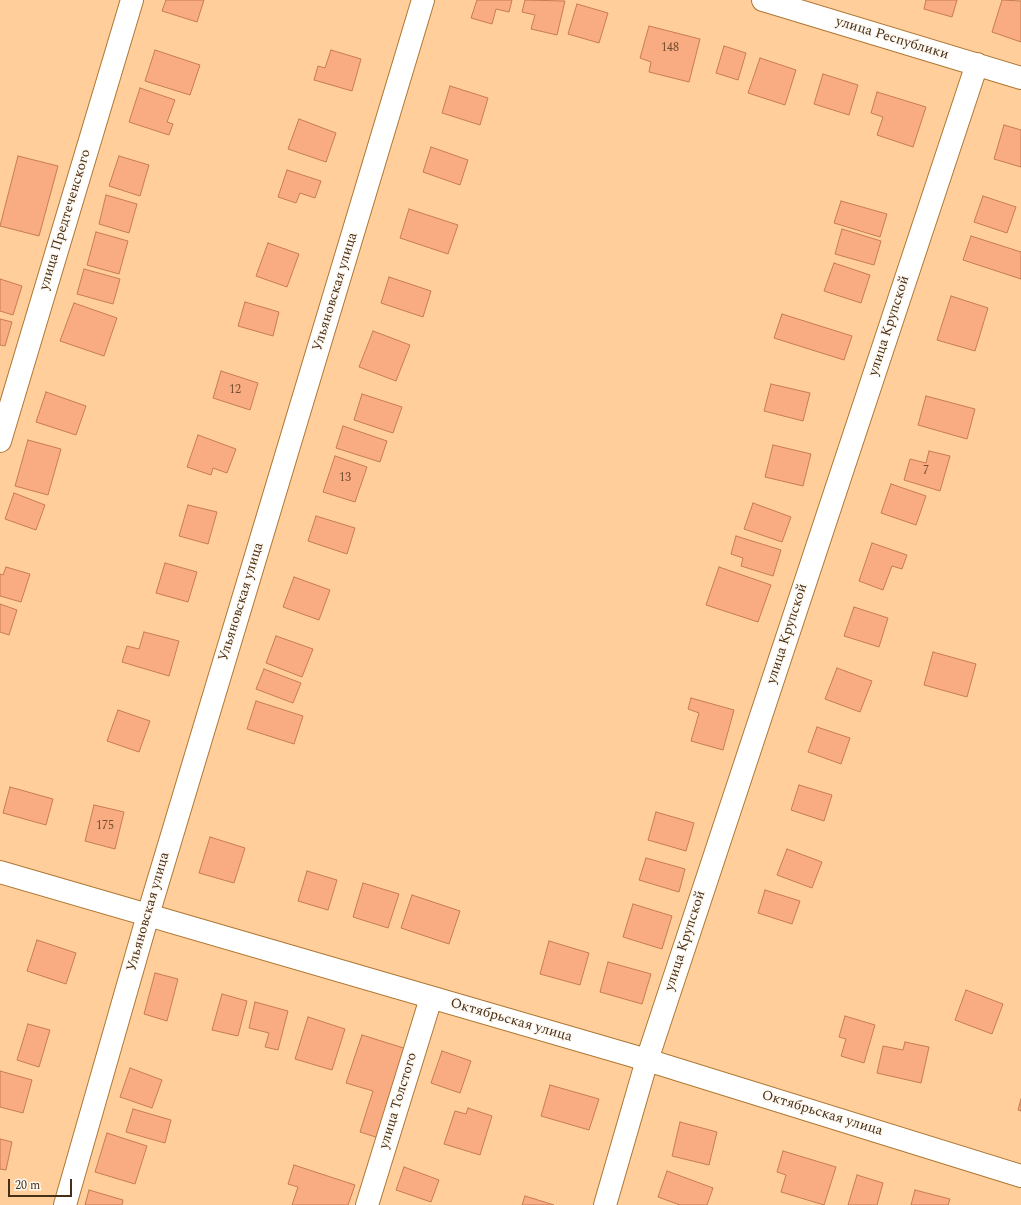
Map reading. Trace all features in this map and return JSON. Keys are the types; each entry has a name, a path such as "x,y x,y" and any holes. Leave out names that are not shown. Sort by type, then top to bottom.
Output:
{"street":[{"name":"улица Предтеченского","path":"0,441 132,0"},
{"name":"Ульяновская улица","path":"65,1205 148,914 424,0"},
{"name":"улица Республики","path":"762,0 1021,78"},
{"name":"улица Крупской","path":"605,1205 647,1060 976,64"},
{"name":"Октябрьская улица","path":"0,872 647,1060 1021,1176"},
{"name":"улица Толстого","path":"367,1205 432,998"}],"building":[{"path":"166,0 204,0 197,22 162,11"},
{"path":"477,0 512,0 509,12 496,9 492,24 471,18"},
{"path":"525,0 565,1 557,35 531,29 535,15 522,12"},
{"path":"926,0 957,0 952,17 924,9"},
{"path":"1002,0 1021,1 1021,42 992,32"},
{"path":"577,4 608,13 599,43 568,34"},
{"path":"649,26 700,39 689,82 649,72 651,62 640,58"},
{"path":"724,46 746,53 738,80 716,73"},
{"path":"155,50 200,65 190,95 145,81"},
{"path":"331,50 361,59 352,91 314,80 318,66 325,68"},
{"path":"760,58 796,70 785,105 748,93"},
{"path":"823,74 858,85 849,115 814,104"},
{"path":"450,86 488,98 480,125 442,113"},
{"path":"140,88 175,100 167,122 173,124 169,135 129,122"},
{"path":"877,92 926,107 913,147 877,135 883,117 871,113"},
{"path":"299,119 336,133 326,162 288,149"},
{"path":"1004,125 1021,130 1021,167 994,159"},
{"path":"431,147 468,160 460,185 423,172"},
{"path":"18,156 58,166 39,236 0,226"},
{"path":"119,156 149,165 140,196 109,186"},
{"path":"287,170 321,181 315,198 300,193 296,203 278,197"},
{"path":"106,195 137,204 129,233 99,224"},
{"path":"983,196 1016,207 1007,233 974,222"},
{"path":"841,201 887,214 880,237 834,223"},
{"path":"409,209 458,225 448,254 400,238"},
{"path":"842,229 881,241 874,265 835,254"},
{"path":"96,232 128,241 119,274 87,265"},
{"path":"971,236 1021,252 1021,279 963,260"},
{"path":"268,243 299,254 287,287 256,276"},
{"path":"834,263 870,275 861,303 824,291"},
{"path":"84,269 120,279 113,304 77,294"},
{"path":"389,277 431,291 423,317 381,303"},
{"path":"0,279 22,286 13,315 0,311"},
{"path":"951,296 988,308 975,351 937,340"},
{"path":"245,302 279,312 273,336 238,326"},
{"path":"74,303 117,318 104,356 60,341"},
{"path":"782,314 852,336 844,360 774,338"},
{"path":"0,319 12,322 5,346 0,345"},
{"path":"373,331 410,345 396,381 359,367"},
{"path":"221,371 258,383 250,410 213,398"},
{"path":"771,384 810,393 803,421 764,411"},
{"path":"46,392 86,406 76,435 36,422"},
{"path":"362,394 402,407 393,433 354,420"},
{"path":"926,396 975,409 967,439 918,425"},
{"path":"343,426 387,441 380,462 336,448"},
{"path":"198,435 236,449 227,473 213,468 211,475 187,467"},
{"path":"28,440 61,449 48,495 15,486"},
{"path":"773,445 811,454 803,486 765,477"},
{"path":"929,451 950,456 940,491 904,480 910,459 926,463"},
{"path":"335,456 367,467 355,502 323,492"},
{"path":"891,484 926,496 916,525 881,513"},
{"path":"14,493 45,505 36,530 5,519"},
{"path":"753,503 791,517 782,542 744,529"},
{"path":"188,505 217,512 208,544 179,536"},
{"path":"316,516 355,528 347,554 308,541"},
{"path":"736,536 781,550 773,576 741,566 743,558 731,554"},
{"path":"872,543 907,555 902,569 892,566 883,590 859,581"},
{"path":"165,563 197,572 188,602 156,593"},
{"path":"6,567 30,574 21,602 0,596 0,574 3,575"},
{"path":"719,567 771,585 758,622 706,605"},
{"path":"294,577 330,590 319,620 283,607"},
{"path":"0,604 17,610 9,635 0,632"},
{"path":"854,607 888,618 879,647 844,636"},
{"path":"144,632 179,641 169,676 122,662 127,646 139,649"},
{"path":"276,636 313,649 302,677 266,663"},
{"path":"933,652 976,664 967,697 924,685"},
{"path":"837,668 872,681 860,712 825,699"},
{"path":"264,669 301,683 293,703 256,689"},
{"path":"691,698 734,710 723,750 691,741 699,713 688,709"},
{"path":"256,701 303,716 294,744 247,729"},
{"path":"118,710 150,721 139,752 107,741"},
{"path":"817,727 850,738 841,764 808,752"},
{"path":"799,785 832,795 824,821 791,810"},
{"path":"10,787 53,799 46,825 3,813"},
{"path":"94,805 124,812 115,849 85,841"},
{"path":"656,812 694,823 686,851 648,840"},
{"path":"210,837 245,848 234,883 199,873"},
{"path":"787,849 822,862 812,888 777,875"},
{"path":"646,858 685,869 679,892 639,880"},
{"path":"307,871 337,880 328,910 298,901"},
{"path":"363,883 399,894 388,928 353,917"},
{"path":"765,890 800,901 792,924 758,913"},
{"path":"412,895 460,911 449,944 401,928"},
{"path":"633,904 672,916 662,949 623,937"},
{"path":"37,940 76,953 66,984 27,971"},
{"path":"549,941 589,953 580,985 540,974"},
{"path":"608,962 651,974 642,1004 600,992"},
{"path":"155,973 178,979 167,1021 144,1014"},
{"path":"966,990 1003,1004 992,1034 955,1020"},
{"path":"222,994 247,1001 238,1036 212,1030"},
{"path":"255,1002 288,1011 278,1050 265,1047 269,1033 249,1028"},
{"path":"845,1016 875,1025 864,1063 841,1056 846,1039 839,1037"},
{"path":"308,1017 345,1029 332,1070 295,1059"},
{"path":"28,1024 50,1030 39,1067 17,1060"},
{"path":"362,1035 410,1050 382,1139 360,1132 373,1091 346,1083"},
{"path":"905,1042 929,1047 921,1083 877,1073 883,1046 903,1050"},
{"path":"442,1051 471,1061 460,1093 431,1083"},
{"path":"130,1068 162,1080 152,1108 120,1097"},
{"path":"0,1071 32,1080 23,1113 0,1107"},
{"path":"550,1085 599,1099 589,1130 541,1116"},
{"path":"1021,1099 1021,1111 1018,1110"},
{"path":"468,1108 492,1116 480,1155 444,1144 455,1111 466,1114"},
{"path":"133,1109 171,1120 165,1143 126,1132"},
{"path":"680,1122 717,1132 709,1165 672,1156"},
{"path":"107,1133 147,1146 135,1184 95,1172"},
{"path":"0,1139 12,1142 6,1170 0,1169"},
{"path":"783,1151 836,1167 824,1205 781,1192 786,1175 777,1172"},
{"path":"294,1165 355,1185 348,1205 292,1205 298,1187 288,1184"},
{"path":"404,1167 439,1180 431,1202 396,1190"},
{"path":"667,1171 713,1188 707,1205 680,1205 658,1197"},
{"path":"857,1175 883,1183 877,1205 848,1205"},
{"path":"89,1190 123,1200 122,1205 85,1205"},
{"path":"915,1190 950,1199 948,1205 911,1205"},
{"path":"525,1196 554,1205 522,1205"}]}
